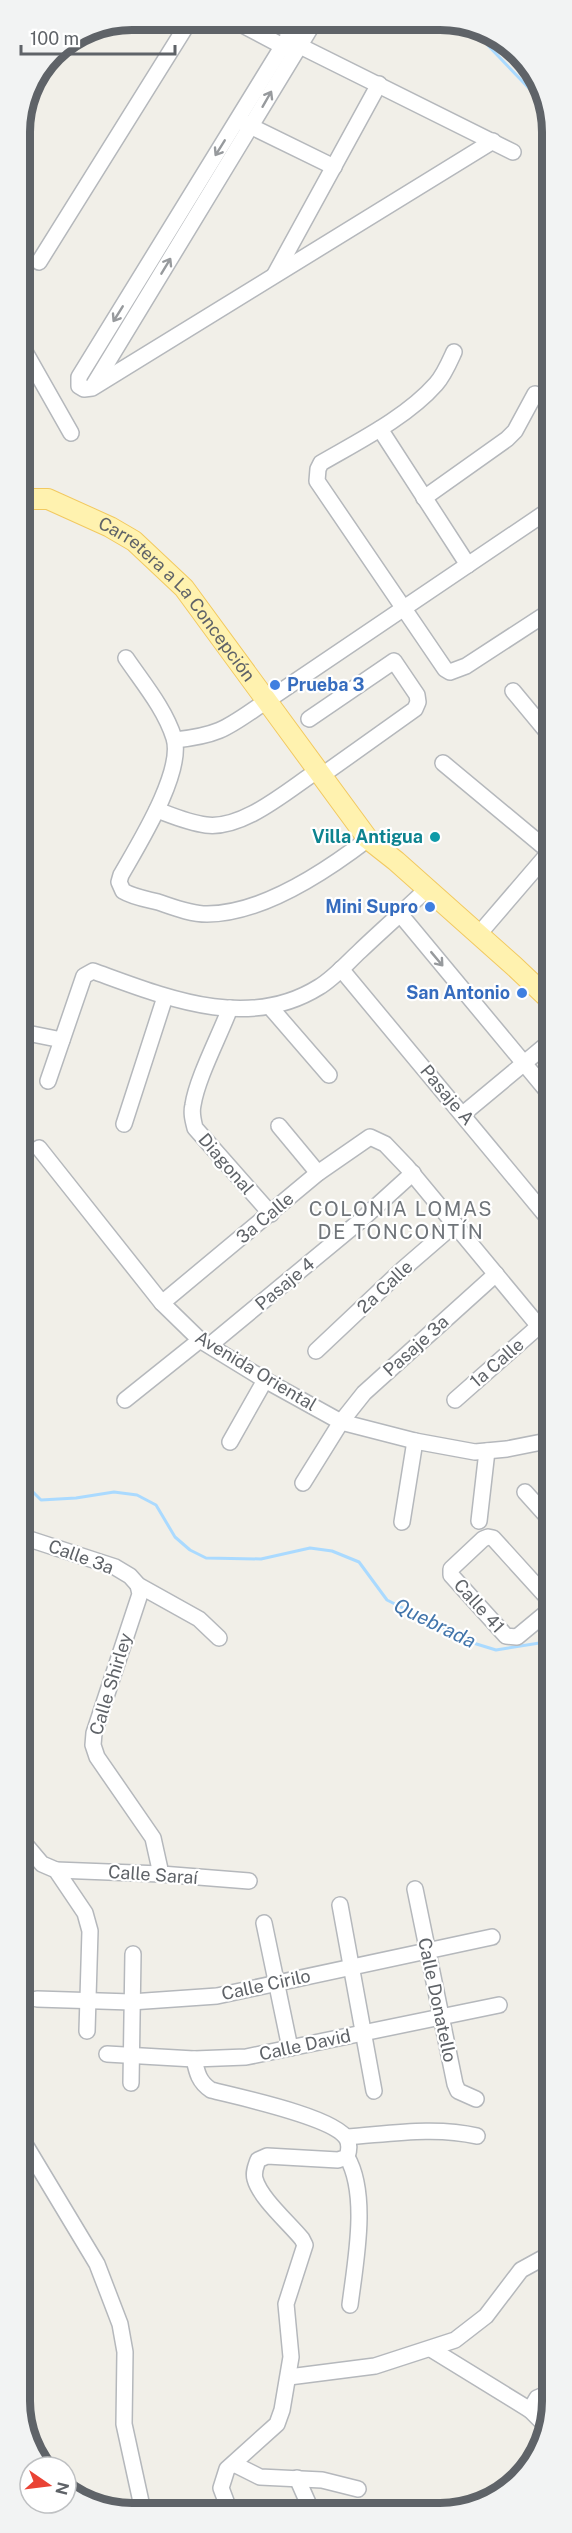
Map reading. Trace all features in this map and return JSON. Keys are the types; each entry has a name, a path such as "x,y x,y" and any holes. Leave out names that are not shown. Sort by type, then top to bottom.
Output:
{"main road":[{"name":"Carretera a La Concepción","path":"30,498 38,497 58,502 134,541 184,588 368,839 479,934 542,993"}],"street":[{"path":"39,262 184,30"},
{"path":"264,30 296,40"},
{"path":"282,30 296,40 378,84 513,152"},
{"path":"296,40 79,377 79,386 84,389 92,388 493,141"},
{"path":"275,276 378,84"},
{"path":"244,123 334,167"},
{"path":"454,352 437,383 424,396 380,429 321,464 317,481 440,664 450,672 466,666 542,617"},
{"path":"30,361 71,433"},
{"path":"424,498 507,439 515,431 535,394"},
{"path":"380,429 468,565"},
{"path":"174,740 218,733 232,726 542,515"},
{"path":"309,719 408,652"},
{"path":"126,658 159,707 174,740 172,768 157,810 121,875 120,887 128,894 205,914 231,912 259,905 298,885 368,839"},
{"path":"157,810 208,826 229,823 249,816 319,773 415,709 418,702 417,695 394,661"},
{"path":"513,691 542,726"},
{"path":"443,763 542,843"},
{"path":"479,934 542,860"},
{"path":"48,1081 84,976 88,972 93,971 165,997 230,1008 271,1008 296,1000 322,986 427,889"},
{"path":"400,914 542,1086"},
{"name":"Pasaje A","path":"341,969 542,1210"},
{"path":"124,1124 165,997"},
{"name":"Diagonal","path":"230,1008 198,1088 192,1116 195,1128 271,1214"},
{"path":"271,1008 329,1075"},
{"path":"30,1034 62,1040"},
{"path":"463,1114 542,1049"},
{"path":"279,1126 318,1173"},
{"name":"3a Calle","path":"162,1303 318,1173 370,1137 385,1144 413,1173"},
{"name":"Avenida Oriental","path":"39,1148 162,1303 205,1343 265,1380 341,1422 415,1441 475,1452 542,1443"},
{"path":"413,1173 542,1330"},
{"name":"Pasaje 4","path":"125,1400 205,1343 360,1221 413,1173"},
{"name":"2a Calle","path":"316,1351 455,1224"},
{"name":"Pasaje 3a","path":"303,1483 341,1422 364,1393 496,1274"},
{"name":"1a Calle","path":"455,1400 539,1326"},
{"path":"230,1442 265,1380"},
{"path":"402,1521 415,1441"},
{"path":"479,1521 487,1451"},
{"path":"525,1492 542,1511"},
{"name":"Calle 41","path":"542,1594 493,1538 488,1537 455,1563 451,1569 451,1575 506,1636 517,1637 542,1615"},
{"name":"Calle 3a","path":"30,1539 115,1567 138,1585 199,1619 219,1638"},
{"name":"Calle Shirley","path":"138,1585 140,1594 99,1716 93,1744 97,1757 153,1838 161,1874"},
{"path":"30,1850 42,1864 56,1870 85,1913 90,1931 87,2031"},
{"name":"Calle Saraí","path":"56,1870 161,1874 249,1881"},
{"name":"Calle Donatello","path":"415,1889 440,2016 458,2091 476,2099"},
{"path":"340,1905 374,2091"},
{"path":"264,1923 290,2048"},
{"name":"Calle Cirilo","path":"37,1999 131,2002 217,1996 492,1938"},
{"path":"131,2083 133,1954"},
{"name":"Calle David","path":"107,2054 194,2059 246,2057 500,2005"},
{"path":"194,2059 197,2075 202,2084 211,2090 318,2120 346,2137 431,2132 477,2136"},
{"path":"346,2137 349,2145 347,2157 355,2178 359,2235 350,2306"},
{"path":"30,2153 97,2264 120,2325 125,2352 124,2424 141,2503"},
{"path":"227,2503 221,2488 227,2469 277,2424 289,2377 291,2357 286,2304 304,2253 302,2239 262,2192 254,2178 258,2160 267,2156 338,2160 347,2157"},
{"path":"289,2377 375,2366 455,2340 486,2316 521,2270 542,2258"},
{"path":"431,2349 530,2410 540,2420"},
{"path":"530,2410 537,2398 542,2396"},
{"path":"234,2464 260,2477 322,2480 358,2489"},
{"path":"297,2478 308,2503"}],"waterway":[{"path":"483,40 534,93"},
{"name":"Quebrada","path":"30,1489 41,1500 76,1498 114,1492 137,1495 156,1505 175,1537 190,1550 206,1558 261,1559 310,1548 332,1551 359,1562 387,1600 470,1642 496,1650 542,1643"},
{"name":"Quebrada","path":"30,2393 33,2428"}],"place":[{"name":"Prueba 3","path":"275,685"},
{"name":"Villa Antigua","path":"435,837"},
{"name":"Mini Supro","path":"430,907"},
{"name":"San Antonio","path":"522,993"}],"district":[{"name":"COLONIA LOMAS DE TONCONTÍN","path":"401,1220"}]}
